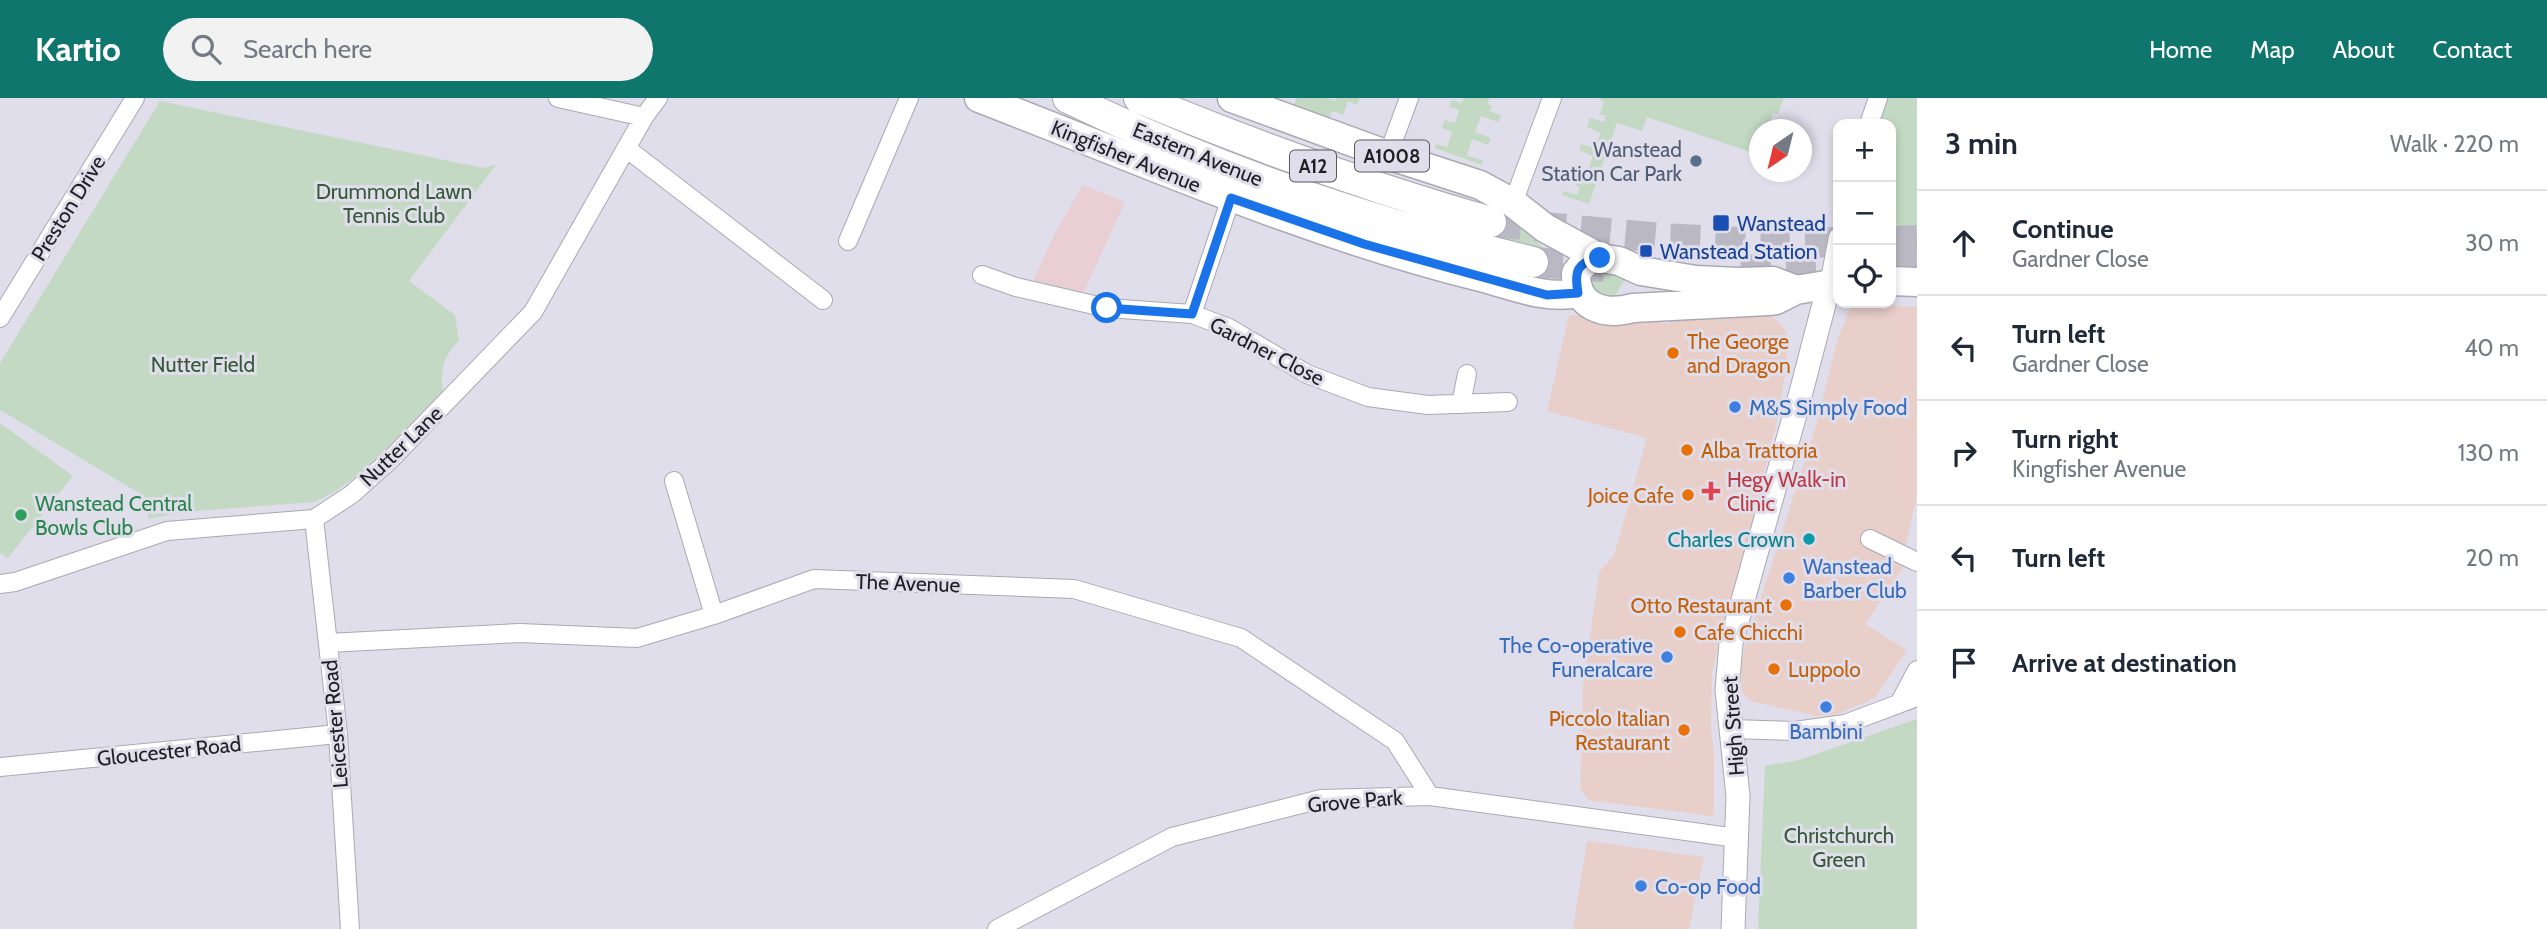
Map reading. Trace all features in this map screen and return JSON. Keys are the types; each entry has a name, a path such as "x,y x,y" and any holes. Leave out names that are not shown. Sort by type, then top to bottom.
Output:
{"highway":[{"name":"Eastern Avenue","path":"1068,98 1171,145 1322,202 1421,233 1533,262"},
{"name":"Eastern Avenue","path":"1139,98 1280,155 1353,181 1502,213"}],"main road":[{"name":"Kingfisher Avenue","path":"979,98 1231,198 1297,222 1454,271 1547,295 1586,274"},
{"name":"A1008","path":"1232,98 1388,155 1480,185 1502,213 1545,228 1586,274"},
{"path":"1796,290 1773,281 1696,280 1641,271 1632,265 1586,274 1591,306 1612,311 1633,307 1768,301 1796,290 1833,284"},
{"path":"1633,307 1643,296 1645,281 1641,271"},
{"path":"1896,281 1917,282"}],"street":[{"name":"Preston Drive","path":"0,318 135,98"},
{"path":"558,98 644,117"},
{"name":"Nutter Lane","path":"0,583 15,582 167,531 314,519 352,494 391,459 533,312 644,117 658,98"},
{"path":"848,241 909,98"},
{"path":"1388,155 1409,98"},
{"path":"1502,213 1552,98"},
{"path":"1871,119 1878,98"},
{"path":"626,148 823,300"},
{"name":"Gardner Close","path":"1192,314 1231,198"},
{"name":"Gardner Close","path":"982,275 1016,287 1107,308 1192,314 1229,328 1307,374 1368,397 1405,404 1508,402"},
{"name":"High Street","path":"1733,929 1737,786 1727,690 1731,643 1833,284"},
{"path":"1461,404 1467,373"},
{"path":"674,481 715,615"},
{"name":"Leicester Road","path":"314,519 338,734 350,929"},
{"path":"1870,539 1917,562"},
{"name":"The Avenue","path":"328,643 520,633 637,638 715,615 814,579 1074,589 1241,638 1395,741 1430,796"},
{"path":"1899,704 1917,670"},
{"path":"1731,729 1795,731 1845,724 1917,697"},
{"name":"Gloucester Road","path":"0,767 338,734"},
{"name":"Grove Park","path":"997,929 1172,837 1321,800 1430,796 1737,838"}],"shaded area":[{"path":"1083,185 1125,202 1082,296 1033,281 1056,231"},
{"path":"1917,307 1917,496 1905,547 1917,552 1917,569 1905,565 1865,624 1907,650 1875,698 1835,715 1816,716 1750,701 1742,692 1740,663 1816,426 1838,338 1849,311 1853,308"},
{"path":"1569,315 1646,319 1669,324 1671,316 1768,315 1777,320 1787,333 1787,365 1776,425 1712,673 1712,816 1588,800 1580,788 1583,687 1599,572 1614,556 1647,438 1547,411"},
{"path":"1587,841 1704,857 1689,929 1573,929"}],"green space":[{"path":"1297,98 1327,98 1335,101 1336,98 1360,98 1357,105 1348,101 1343,115 1332,111 1327,124 1291,110"},
{"path":"1464,98 1490,98 1487,104 1492,106 1490,111 1501,115 1498,122 1481,116 1475,132 1491,138 1488,145 1472,139 1467,155 1483,161 1482,165 1435,148 1436,144 1447,147 1452,132 1442,128 1445,120 1455,123 1459,110 1449,106 1452,100 1461,103"},
{"path":"1598,98 1784,98 1778,114 1773,113 1771,119 1749,119 1749,152 1647,117 1642,131 1617,123 1589,204 1562,195 1564,191 1577,195 1580,187 1575,185 1578,177 1569,174 1572,167 1587,172 1593,156 1579,150 1581,144 1595,148 1601,133 1587,127 1590,118 1604,122 1606,116 1600,114 1604,102"},
{"path":"1886,98 1917,98 1917,255 1896,253 1900,229 1896,223 1896,119 1879,119"},
{"name":"Nutter Field","path":"160,101 483,168 496,165 409,281 455,315 459,341 449,352 444,364 443,391 365,469 314,502 183,512 149,519 139,493 0,410 0,363"},
{"path":"1495,208 1506,214 1557,260 1558,268 1552,277 1529,278 1487,240"},
{"path":"1590,271 1628,275 1614,297 1596,300 1585,277"},
{"name":"Wanstead Central Bowls Club","path":"0,423 73,476 8,558 0,553"},
{"name":"Christchurch Green","path":"1917,719 1917,929 1758,929 1765,766 1799,760"}],"tunnel":[{"path":"1491,222 1662,238 1779,244 1833,242"},
{"path":"1896,241 1917,240"},
{"path":"1533,262 1604,267"},
{"path":"1896,266 1917,265"},
{"path":"1741,270 1833,267"}],"place":[{"name":"Wanstead Station Car Park","path":"1696,161"},
{"name":"Wanstead","path":"1721,223"},
{"name":"Wanstead Station","path":"1646,251"},
{"name":"The George and Dragon","path":"1673,353"},
{"name":"M&S Simply Food","path":"1735,407"},
{"name":"Alba Trattoria","path":"1687,450"},
{"name":"Hegy Walk-in Clinic","path":"1711,491"},
{"name":"Joice Cafe","path":"1688,495"},
{"name":"Wanstead Central Bowls Club","path":"21,515"},
{"name":"Charles Crown","path":"1809,539"},
{"name":"Wanstead Barber Club","path":"1789,578"},
{"name":"Otto Restaurant","path":"1786,605"},
{"name":"Cafe Chicchi","path":"1680,632"},
{"name":"The Co-operative Funeralcare","path":"1667,657"},
{"name":"Luppolo","path":"1774,669"},
{"name":"Bambini","path":"1826,707"},
{"name":"Piccolo Italian Restaurant","path":"1684,730"},
{"name":"Co-op Food","path":"1641,886"}],"route":[{"path":"1107,308 1192,314 1231,198 1364,244 1547,295 1567,296 1578,293 1578,269 1587,260 1600,258"}],"park label":[{"name":"Drummond Lawn Tennis Club","path":"394,203"}]}
